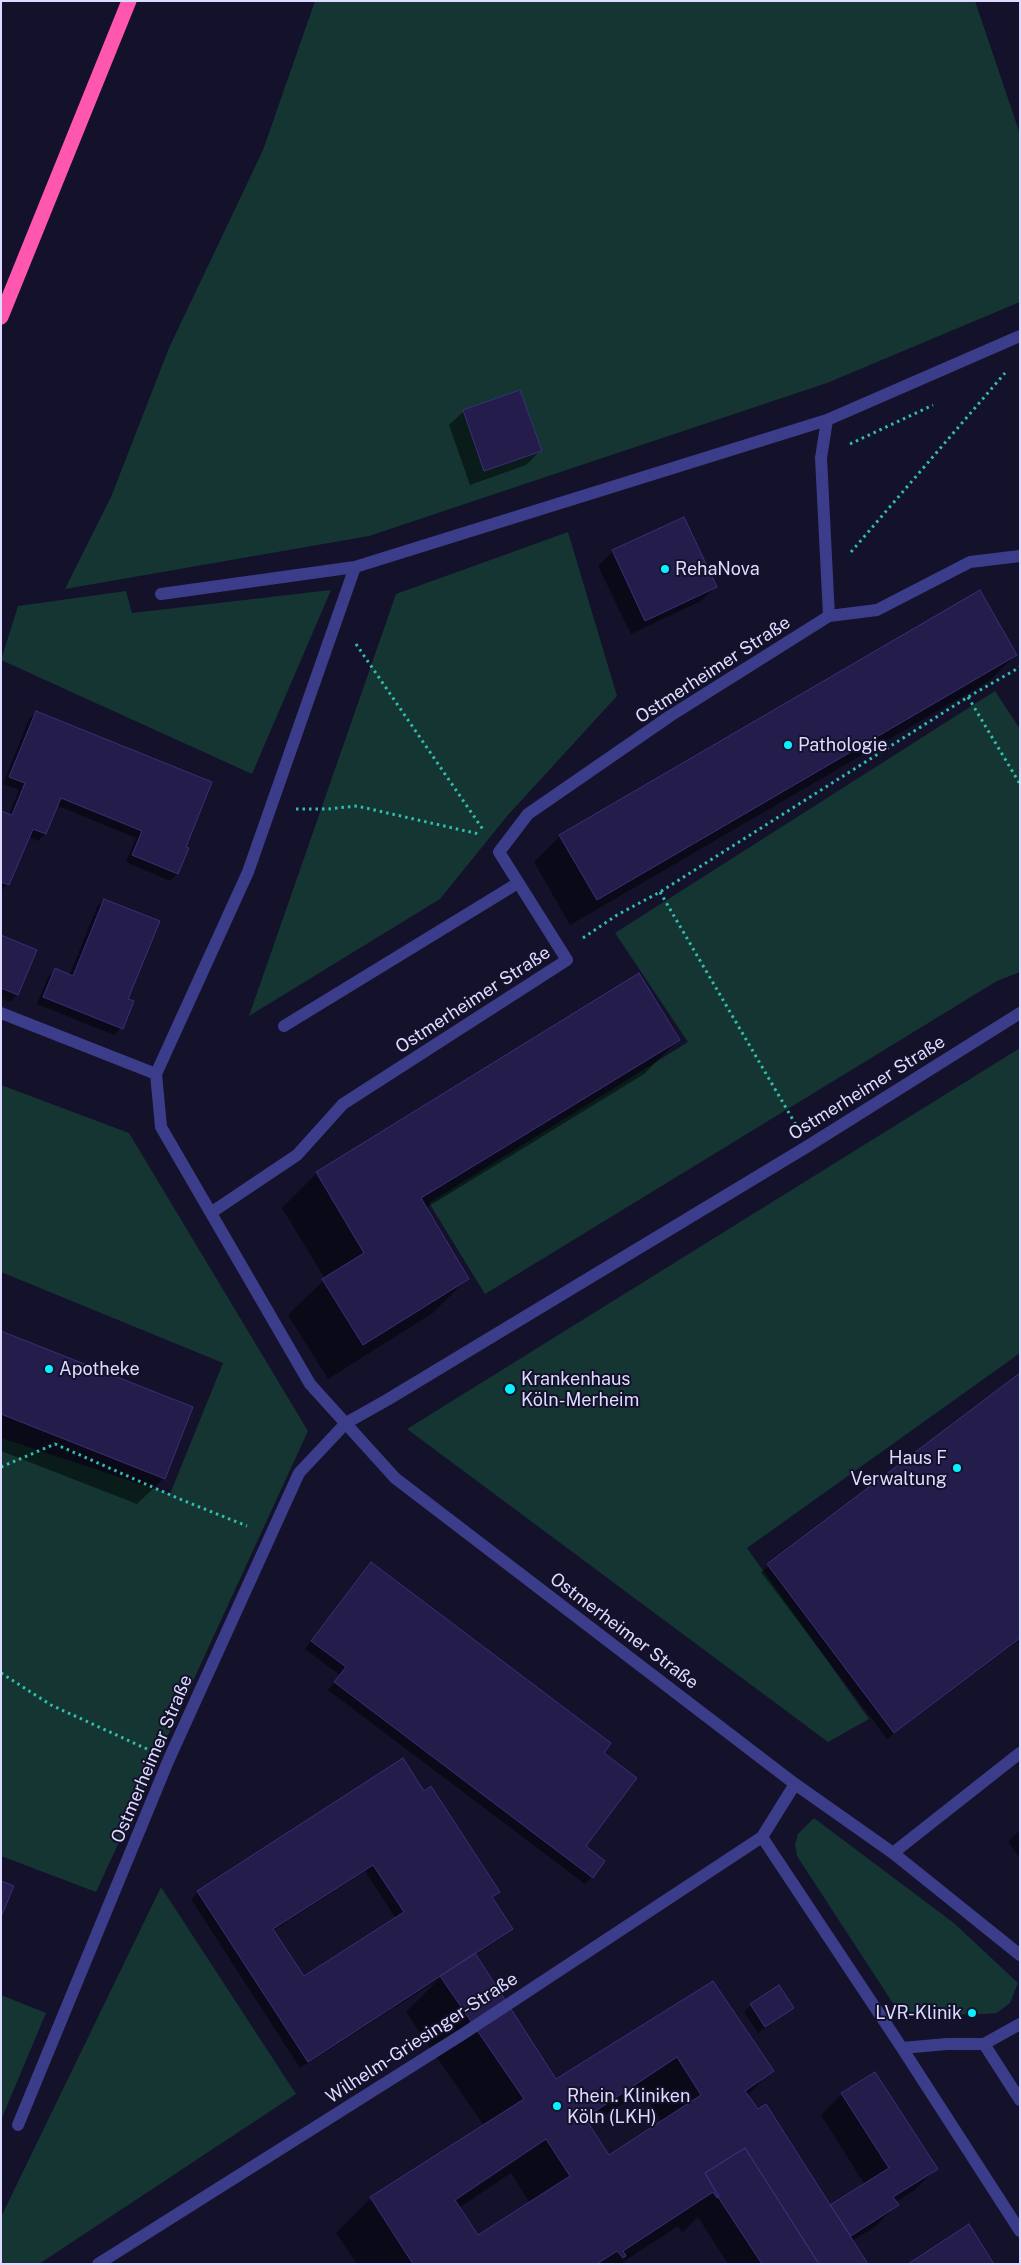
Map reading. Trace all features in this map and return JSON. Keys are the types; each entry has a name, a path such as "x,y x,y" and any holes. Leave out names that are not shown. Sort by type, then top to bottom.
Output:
{"highway":[{"path":"1,317 129,1"}],"street":[{"path":"161,594 355,567 826,420 1018,339"},
{"path":"826,420 821,458 829,616"},
{"name":"Ostmerheimer Straße","path":"212,1212 297,1155 343,1104 567,960 499,852 528,814 670,716 829,616 877,610 970,562 1019,558"},
{"name":"Ostmerheimer Straße","path":"355,567 248,872 156,1074 161,1127 310,1384 395,1478 795,1784 893,1853 1020,1955"},
{"path":"284,1026 518,883"},
{"path":"1,1013 156,1074"},
{"name":"Ostmerheimer Straße","path":"18,2125 169,1758 299,1473 346,1423 388,1400 808,1146 1020,1013"},
{"path":"893,1853 1020,1753"},
{"name":"Wilhelm-Griesinger-Straße","path":"98,2264 463,2034 762,1837 795,1784"},
{"path":"762,1837 902,2048 1020,2231"},
{"path":"902,2048 947,2044 984,2044 1020,2024"},
{"path":"984,2044 1020,2100"}],"path":[{"path":"848,556 1007,370 998,374"},
{"path":"821,458 936,403"},
{"path":"270,808 328,810 357,806 487,836 337,617"},
{"path":"556,941 584,937 618,915 660,892 968,697 1020,667"},
{"path":"968,697 1020,784"},
{"path":"660,892 808,1146"},
{"path":"1,1467 55,1444 182,1500 271,1535"},
{"path":"1,1674 51,1705 169,1758"}],"green space":[{"path":"315,1 975,1 1020,134 1020,302 827,383 369,536 65,589 111,497 169,348 263,150"},
{"path":"568,532 617,696 508,815 440,899 249,1016 396,594"},
{"path":"331,590 252,774 1,660 18,606 126,591 132,613"},
{"path":"995,691 1020,729 1020,972 997,981 485,1294 429,1203 688,1042 615,933"},
{"path":"1020,1048 1020,1353 747,1548 869,1719 828,1742 407,1429"},
{"path":"1,1085 129,1133 308,1431 96,1892 1,1856 1,1438 170,1494 223,1363 1,1272"},
{"path":"814,1818 955,1924 1018,1983 1010,2003 997,2013 985,2014 919,2015 896,2008 797,1856 795,1845 798,1834"},
{"path":"161,1887 296,2094 39,2264 1,2264 1,2217"},
{"path":"1,1995 46,2013 1,2120"}],"building":[{"path":"520,390 542,451 484,471 463,410"},
{"name":"RehaNova","path":"684,517 717,587 645,621 612,550"},
{"name":"Pathologie","path":"980,590 1017,655 597,900 559,835"},
{"path":"36,711 212,782 186,847 189,848 178,874 132,855 142,831 61,798 46,834 33,829 9,885 1,882 1,811 12,815 25,783 9,777"},
{"path":"104,899 160,921 128,999 134,1001 123,1029 43,997 55,968 73,976"},
{"path":"1,935 37,950 18,995 1,988"},
{"path":"639,973 680,1040 421,1198 469,1279 363,1345 322,1279 364,1253 316,1172"},
{"name":"Apotheke","path":"1,1331 193,1407 165,1479 1,1414"},
{"name":"Haus F Verwaltung","path":"1020,1373 1020,1638 894,1733 767,1564"},
{"path":"371,1562 611,1743 604,1753 637,1778 586,1846 605,1861 593,1878 334,1682 346,1667 311,1641"},
{"path":"403,1758 424,1791 431,1786 500,1892 492,1897 513,1929 308,2062 197,1891","holes":["373,1865 404,1912 304,1976 273,1929"]},
{"path":"1,1881 14,1886 1,1917"},
{"name":"Rhein. Kliniken Köln (LKH)","path":"475,1953 556,2079 713,1981 774,2071 745,2091 758,2109 766,2104 868,2264 819,2264 745,2148 705,2173 719,2196 717,2198 713,2192 623,2251 626,2256 623,2258 617,2251 597,2264 413,2264 370,2197 524,2099 440,1976","holes":["677,2057 701,2095 609,2155 585,2118","546,2139 570,2176 478,2235 455,2200"]},
{"path":"779,1985 794,2008 765,2027 750,2004"},
{"path":"875,2072 938,2169 893,2197 899,2205 851,2236 830,2205 889,2168 841,2093"},
{"path":"745,2148 819,2264 762,2264 718,2197 705,2173"},
{"path":"969,2224 994,2264 908,2264"}],"place":[{"name":"RehaNova","path":"665,569"},
{"name":"Pathologie","path":"788,745"},
{"name":"Apotheke","path":"49,1369"},
{"name":"Krankenhaus Köln-Merheim","path":"510,1389"},
{"name":"Haus F Verwaltung","path":"957,1468"},
{"name":"LVR-Klinik","path":"972,2013"},
{"name":"Rhein. Kliniken Köln (LKH)","path":"557,2106"}]}
